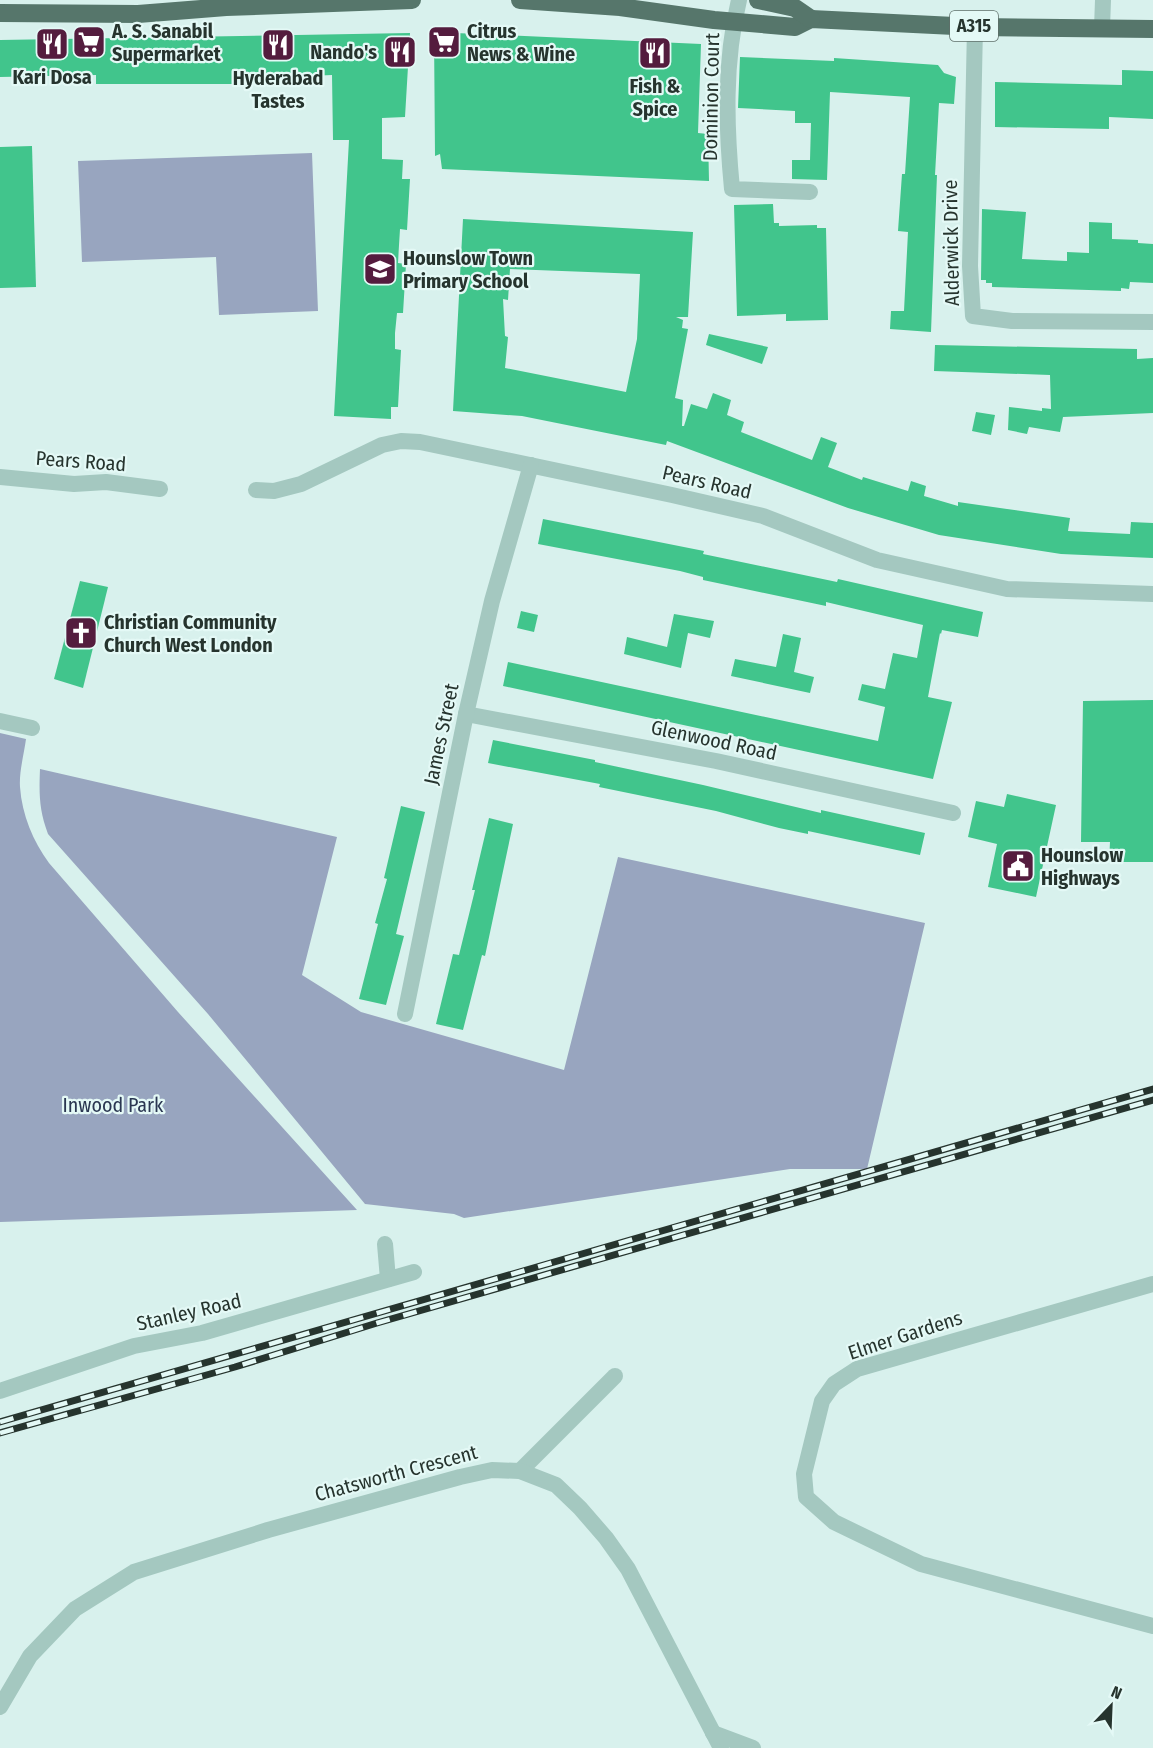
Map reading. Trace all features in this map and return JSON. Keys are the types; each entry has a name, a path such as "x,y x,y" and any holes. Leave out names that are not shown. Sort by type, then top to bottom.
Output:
{"main road":[{"path":"0,13 138,14 167,6 412,0"},
{"name":"A315","path":"520,0 621,4 714,20 795,27 811,19 975,27 1153,29"},
{"name":"A315","path":"758,0 777,1 795,8 811,19"}],"street":[{"name":"Dominion Court","path":"739,0 729,61 727,135 732,189 810,192"},
{"path":"1102,28 1103,0"},
{"path":"774,25 777,1"},
{"name":"Alderwick Drive","path":"975,27 970,266 973,316 1012,321 1153,322"},
{"name":"Pears Road","path":"256,490 274,491 300,484 367,451 401,441 420,442 763,516 877,560 1007,589 1153,594"},
{"name":"James Street","path":"405,1014 466,714 492,601 531,465"},
{"name":"Pears Road","path":"0,477 74,484 106,482 160,489"},
{"name":"Glenwood Road","path":"466,714 716,761 953,813"},
{"path":"0,721 32,728"},
{"path":"385,1244 388,1279"},
{"name":"Stanley Road","path":"0,1391 134,1346 202,1334 414,1272"},
{"name":"Elmer Gardens","path":"1153,1284 857,1369 834,1384 822,1401 804,1474 806,1497 834,1522 921,1563 1153,1626"},
{"path":"520,1471 615,1376"},
{"name":"Chatsworth Crescent","path":"0,1707 30,1656 75,1609 134,1572 268,1530 460,1477 492,1470 520,1471 556,1485 606,1538 628,1569 717,1740"},
{"path":"717,1740 753,1748"}],"green space":[{"path":"312,153 318,311 219,315 216,257 82,262 78,161"},
{"name":"Inwood Park","path":"0,733 26,739 20,775 23,808 29,827 49,863 178,1012 357,1210 0,1222"},
{"path":"40,769 337,837 302,975 361,1012 564,1070 618,857 925,923 867,1169 790,1169 464,1218 454,1214 365,1204 208,1014 48,834 40,802"}],"building":[{"path":"434,32 701,44 698,133 708,134 709,181 442,169 440,154 435,156"},
{"path":"410,33 405,117 382,118 382,159 403,160 402,179 410,179 407,230 400,229 398,263 406,264 403,313 397,313 395,333 395,349 401,350 398,407 391,407 391,419 334,416 349,140 333,140 332,75 263,78 263,84 96,84 96,75 0,77 0,40"},
{"path":"740,57 834,61 834,58 938,65 944,73 956,77 954,104 939,103 931,332 890,329 891,311 904,311 908,232 898,231 902,174 905,174 910,97 830,92 827,180 792,179 792,160 810,160 811,123 795,123 795,111 738,108"},
{"path":"1122,70 1153,71 1153,119 1109,117 1109,129 995,127 995,82 1122,85"},
{"path":"32,146 36,287 0,288 0,147"},
{"path":"773,204 774,223 779,223 779,226 817,225 817,228 826,228 828,320 786,321 786,314 737,316 734,205"},
{"path":"982,209 1026,212 1022,259 1067,261 1067,252 1089,253 1089,222 1112,223 1112,239 1138,240 1138,243 1153,244 1153,283 1130,282 1129,289 1121,288 1121,291 992,287 992,283 981,280"},
{"path":"463,219 693,232 688,317 676,317 683,320 682,328 688,329 675,398 683,400 682,426 684,426 691,404 707,409 713,393 731,400 727,415 744,422 741,432 812,460 821,437 837,443 828,467 862,480 863,477 908,491 911,481 926,486 924,496 958,506 958,502 1070,518 1068,531 1130,534 1131,522 1153,523 1153,558 1061,554 939,535 848,508 667,441 666,445 522,416 453,411","holes":["510,269 640,274 637,339 626,392 505,368 508,337 505,336 503,299 508,300"]},
{"path":"709,334 768,347 762,364 706,345"},
{"path":"935,345 1137,349 1137,359 1153,358 1153,413 1063,417 1060,432 1029,427 1027,434 1008,430 1009,407 1042,411 1042,408 1051,409 1050,375 934,371"},
{"path":"976,412 995,415 991,435 972,431"},
{"path":"543,519 704,551 703,554 837,582 838,579 983,612 978,637 942,630 940,633 928,697 952,702 933,779 503,686 508,662 878,741 885,707 858,700 862,684 885,689 893,653 917,658 923,625 826,602 826,606 703,580 703,577 680,571 538,544"},
{"name":"Christian Community Church West London","path":"80,581 108,587 83,688 54,679"},
{"path":"521,611 538,615 534,632 517,628"},
{"path":"674,614 714,621 710,638 688,633 681,668 624,654 627,637 667,647"},
{"path":"783,634 801,638 794,672 814,677 810,693 731,676 735,659 776,667"},
{"path":"1153,700 1153,862 1109,862 1110,842 1081,842 1083,701"},
{"path":"493,740 595,760 595,762 821,813 821,810 925,833 920,855 808,831 808,834 779,828 716,811 599,787 600,784 488,763"},
{"name":"Hounslow Highways","path":"1007,794 1056,805 1036,897 988,887 997,844 968,837 976,801 1004,807"},
{"path":"401,806 425,812 396,934 404,936 386,1005 359,999 378,924 375,923 387,879 384,878"},
{"path":"489,818 513,824 485,956 482,955 463,1030 436,1024 453,954 459,955"}],"railway":[{"path":"0,1422 1153,1089"},
{"path":"0,1433 1153,1100"}],"place":[{"name":"A. S. Sanabil Supermarket","path":"89,42"},
{"name":"Citrus News & Wine","path":"444,42"},
{"name":"Kari Dosa","path":"52,44"},
{"name":"Hyderabad Tastes","path":"278,45"},
{"name":"Nando's","path":"400,52"},
{"name":"Fish & Spice","path":"655,53"},
{"name":"Hounslow Town Primary School","path":"380,269"},
{"name":"Christian Community Church West London","path":"81,633"},
{"name":"Hounslow Highways","path":"1018,866"}]}
